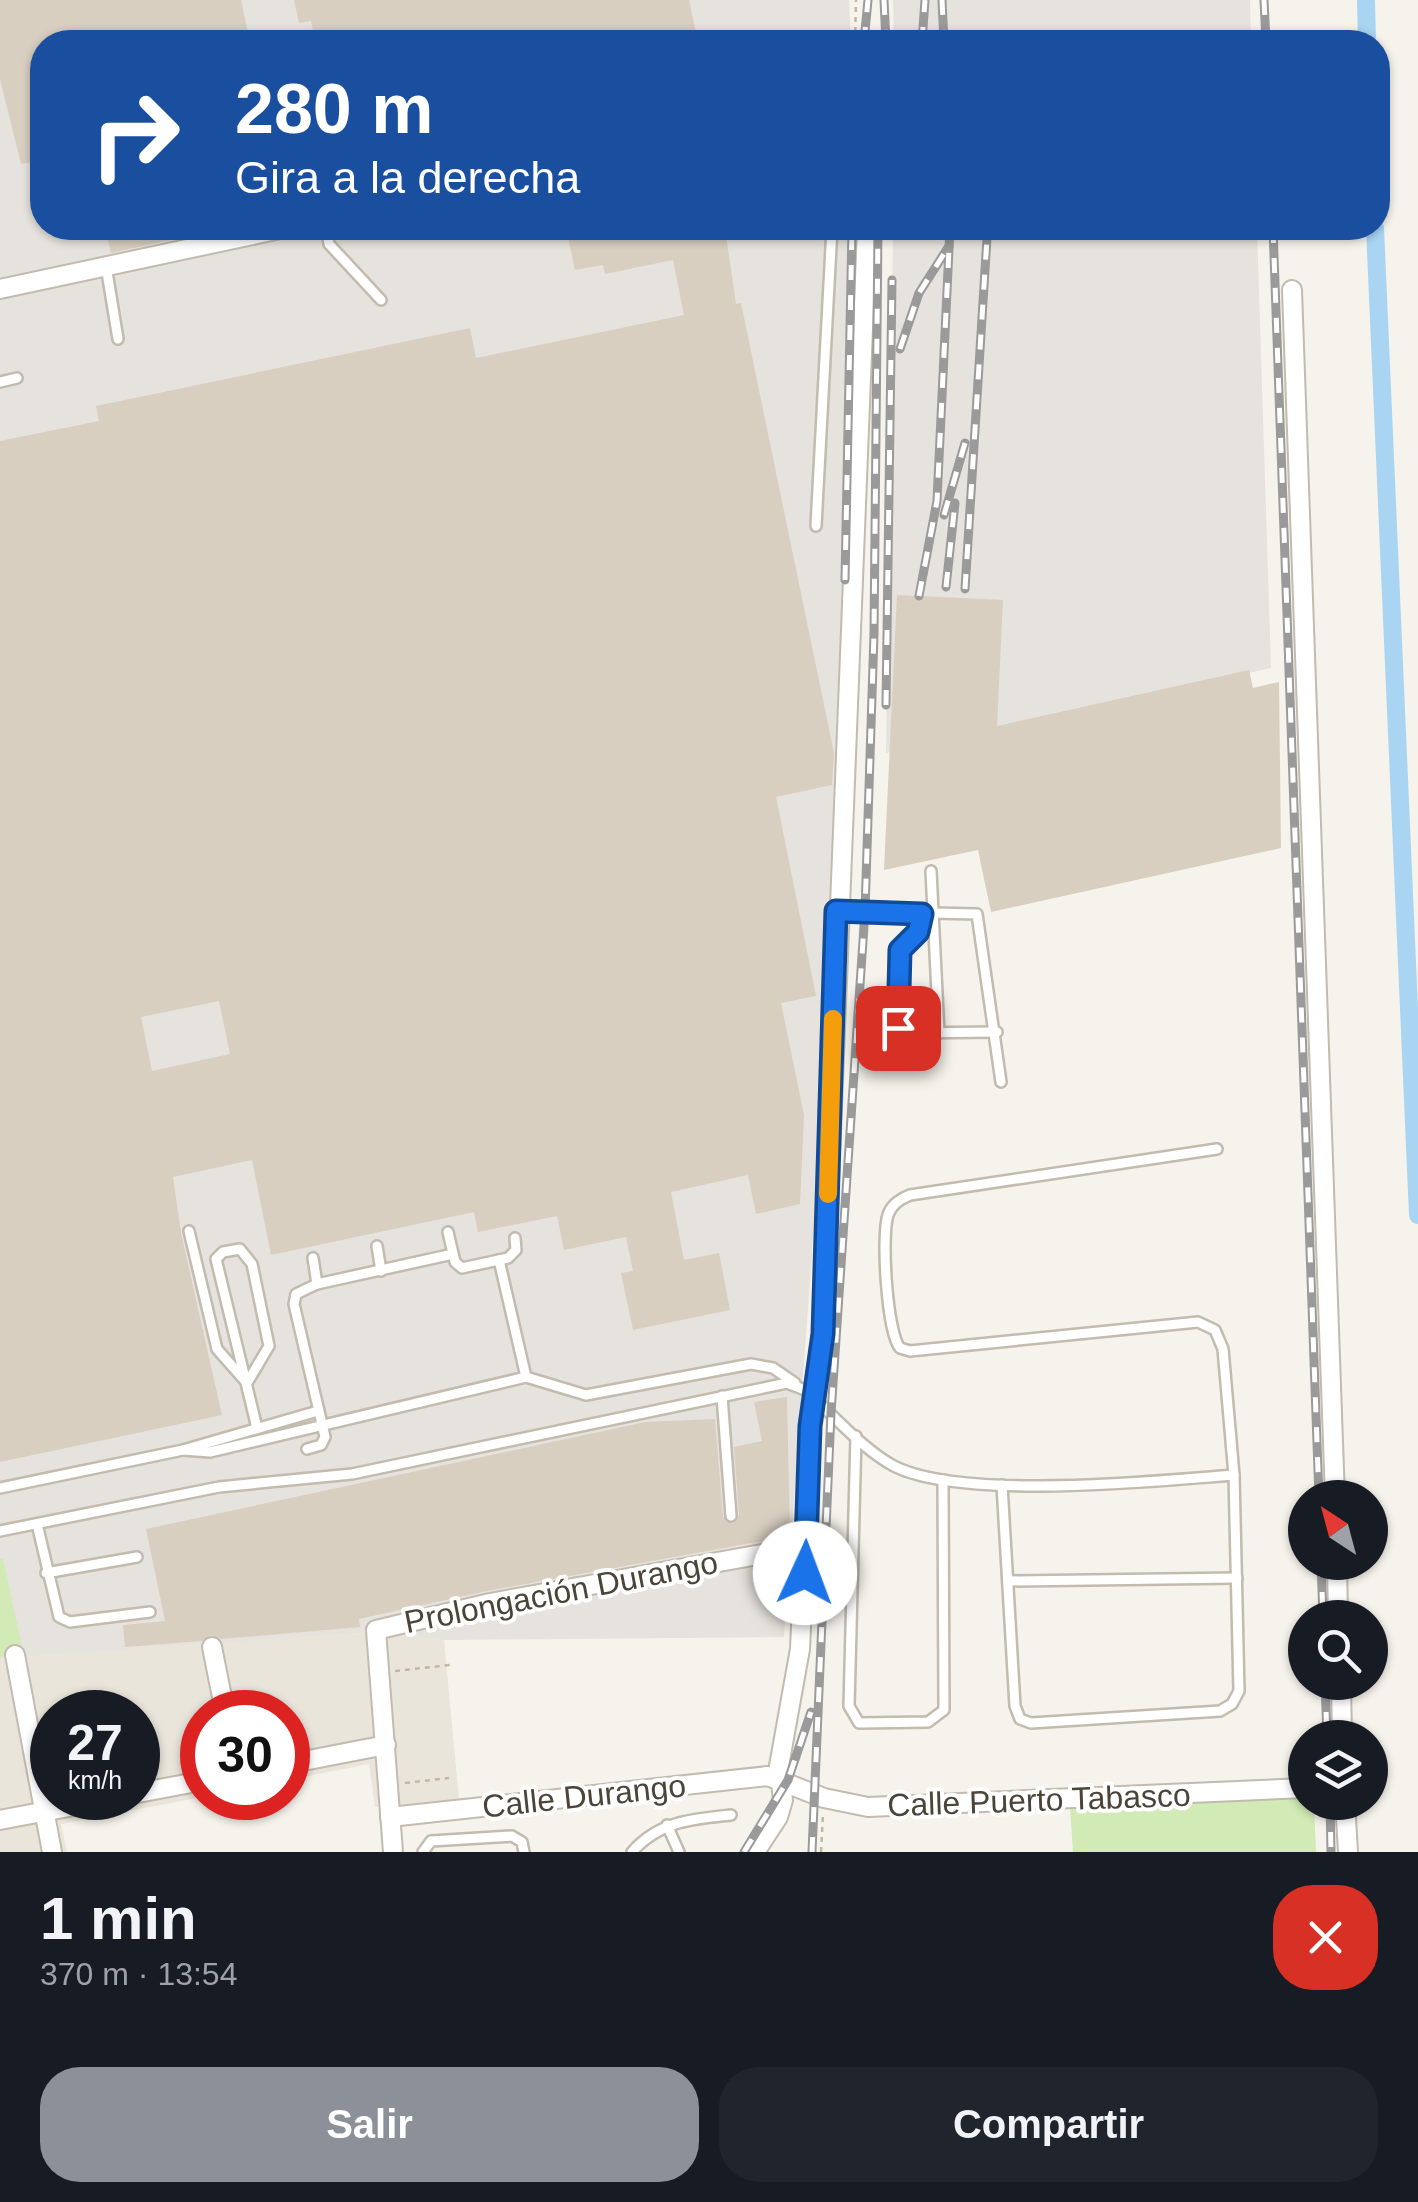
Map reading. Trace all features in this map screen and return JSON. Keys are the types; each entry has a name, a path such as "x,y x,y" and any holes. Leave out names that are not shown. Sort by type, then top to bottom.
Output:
{"street":[{"path":"0,289 228,240"},
{"path":"755,1852 782,1806 778,1778 800,1649 813,1397 823,1334 836,911 866,240"},
{"path":"1292,290 1333,1480"},
{"name":"Prolongación Durango","path":"379,1673 376,1630 490,1603 806,1546"},
{"path":"212,1647 221,1690"},
{"path":"14,1656 30,1739"},
{"path":"379,1673 393,1852"},
{"path":"310,1760 386,1745"},
{"name":"Calle Puerto Tabasco","path":"778,1778 824,1798 868,1807 1288,1789"},
{"name":"Calle Durango","path":"390,1817 778,1778"},
{"path":"0,1820 30,1814"},
{"path":"46,1820 52,1852"},
{"path":"1346,1820 1348,1852"}],"lane":[{"path":"328,240 381,300"},
{"path":"816,526 831,240"},
{"path":"106,266 118,340"},
{"path":"0,382 17,378"},
{"path":"931,871 939,1033"},
{"path":"836,911 971,911 978,917 1001,1082"},
{"path":"922,914 918,932 900,950 896,1024 905,1033 997,1032"},
{"path":"1002,1486 1015,1706 1020,1719 1032,1724 1226,1709 1238,1691 1234,1475 1223,1349 1208,1324 910,1351 896,1343 890,1328 886,1221 900,1199 1218,1149"},
{"path":"189,1231 217,1350 247,1383"},
{"path":"448,1232 453,1254 462,1268 515,1254 514,1238"},
{"path":"377,1246 382,1271"},
{"path":"247,1383 269,1346 252,1264 246,1252 237,1249 223,1252 216,1259 257,1428"},
{"path":"307,1449 323,1443 323,1426 294,1304 299,1290 453,1254"},
{"path":"312,1258 317,1284"},
{"path":"499,1260 526,1376"},
{"path":"183,1450 210,1452 526,1376 586,1395 701,1371 762,1364 798,1385 895,1466 944,1480 1002,1486 1234,1475"},
{"path":"0,1531 219,1487 352,1474 722,1396 798,1385"},
{"path":"722,1396 731,1516"},
{"path":"0,1488 183,1450 318,1411"},
{"path":"856,1436 850,1706 859,1723 928,1722 944,1710 944,1480"},
{"path":"37,1524 53,1607 63,1620 150,1612"},
{"path":"46,1573 137,1557"},
{"path":"1008,1581 1237,1578"},
{"path":"632,1852 667,1825 731,1815"},
{"path":"667,1825 679,1852"},
{"path":"423,1852 432,1841 512,1836 522,1842 524,1852"}],"path":[{"path":"855,30 856,0"},
{"path":"379,1673 450,1665"},
{"path":"388,1784 449,1778"},
{"path":"821,1852 824,1798"}],"shaded area":[{"path":"0,0 849,0 850,30 30,30 30,240 859,240 861,580 784,1637 444,1640 392,1631 24,1656 0,1559"},
{"path":"893,0 1250,0 1251,30 894,30"},
{"path":"893,240 1257,240 1271,668 886,753"},
{"path":"392,1631 444,1640 459,1799 375,1807 369,1764 310,1776 310,1690 180,1690 180,1801 160,1805 160,1690 30,1690 30,1820 82,1820 61,1824 67,1852 0,1852 0,1657"}],"green space":[{"path":"3,1559 24,1656 0,1657"},
{"path":"1288,1794 1288,1820 1315,1820 1316,1852 1073,1852 1070,1807"}],"building":[{"path":"0,0 241,0 247,30 30,30 30,162 21,164 0,79"},
{"path":"294,0 689,0 695,30 313,30 311,21 299,23"},
{"path":"108,240 171,240 111,253"},
{"path":"569,240 727,240 736,304 741,303 834,753 832,785 776,797 816,996 781,1003 804,1115 800,1204 756,1214 748,1175 671,1192 684,1260 719,1253 730,1310 633,1330 621,1273 633,1271 626,1237 564,1250 557,1216 478,1232 474,1212 271,1255 252,1160 173,1177 181,1233 222,1415 0,1462 0,441 99,421 96,406 470,328 476,358 684,315 673,260 605,274 603,265 575,270","holes":["219,1001 230,1054 152,1071 141,1017"]},
{"path":"897,595 1003,600 997,726 1249,670 1253,688 1279,682 1281,848 991,912 978,850 884,870"},
{"path":"787,1397 790,1536 487,1591 359,1619 360,1627 221,1639 211,1635 202,1641 125,1647 123,1625 165,1621 146,1529 645,1422 715,1419 723,1517 733,1524 739,1515 734,1447 762,1441 754,1402"}],"waterway":[{"path":"1366,0 1367,30"},
{"path":"1376,240 1418,1215"}],"railway":[{"path":"865,30 868,0"},
{"path":"884,0 885,30"},
{"path":"923,30 925,0"},
{"path":"942,0 943,30"},
{"path":"1264,0 1265,30"},
{"path":"845,580 852,240"},
{"path":"812,1852 831,1413 865,911 874,634 878,240"},
{"path":"919,596 937,501 949,240"},
{"path":"965,589 987,240"},
{"path":"1273,240 1318,1480"},
{"path":"900,349 919,293 949,246"},
{"path":"886,705 892,280"},
{"path":"944,515 965,443"},
{"path":"946,587 955,503"},
{"path":"1322,1580 1322,1600"},
{"path":"1326,1700 1326,1720"},
{"path":"744,1852 788,1780 811,1712"},
{"path":"1330,1820 1331,1852"}],"slow traffic":[{"path":"828,1194 833,1019"}],"route":[{"path":"805,1573 811,1410 823,1334 836,911 922,914 918,932 900,950 898,1028"}]}
